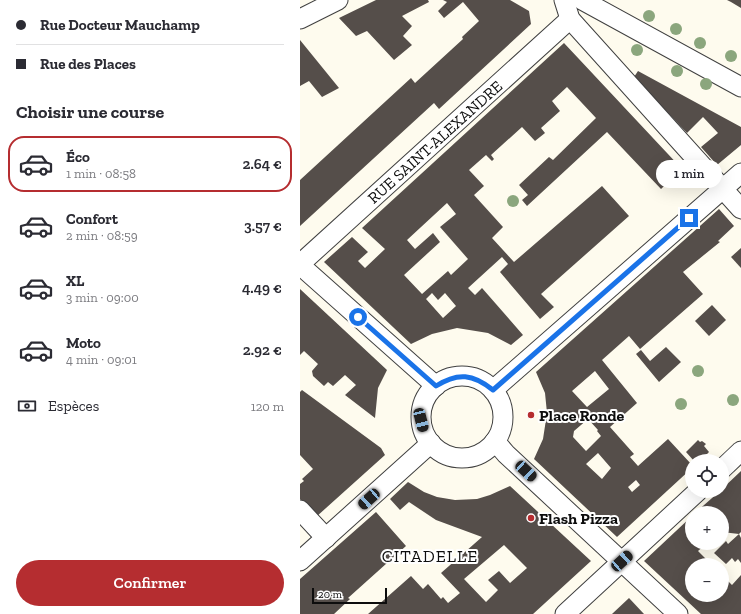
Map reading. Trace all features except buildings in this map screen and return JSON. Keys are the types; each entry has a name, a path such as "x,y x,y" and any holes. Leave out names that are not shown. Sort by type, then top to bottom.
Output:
{"street":[{"path":"300,19 338,0"},
{"path":"564,0 570,19 741,209"},
{"path":"582,0 741,87"},
{"name":"RUE SAINT-ALEXANDRE","path":"300,264 570,19"},
{"path":"493,390 741,173"},
{"path":"300,264 436,386"},
{"path":"466,376 484,382 493,390 501,402 503,415 502,429 495,442 486,450 476,456 463,458 440,452 431,443 424,432 421,420 423,407 428,395 436,386 447,379 466,376"},
{"path":"495,442 506,454 678,614"},
{"path":"300,561 431,443"},
{"path":"729,462 741,451"},
{"path":"565,614 690,498"},
{"path":"300,510 326,538"}],"place":[{"name":"Place Ronde","path":"531,415"},
{"name":"Flash Pizza","path":"531,518"}],"district":[{"name":"CITADELLE","path":"430,556"}],"route":[{"path":"358,317 436,386 447,379 459,376 472,377 484,382 493,390 689,218"}]}
